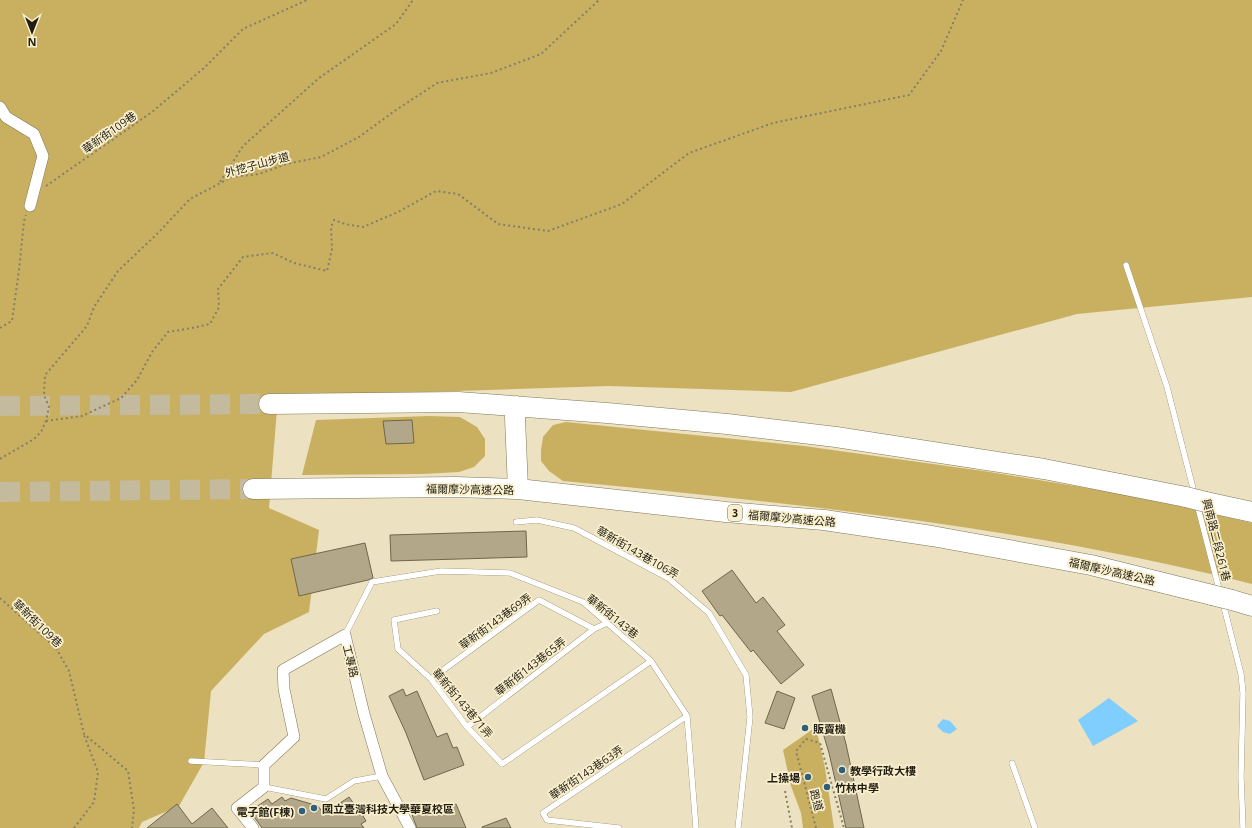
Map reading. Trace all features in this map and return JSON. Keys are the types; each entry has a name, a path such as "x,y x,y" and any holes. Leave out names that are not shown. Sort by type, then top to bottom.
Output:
{"highway":[{"path":"269,404 458,402 727,424 836,437 1044,469 1186,497 1252,512"},
{"path":"516,406 515,418 518,490"},
{"name":"福爾摩沙高速公路","path":"253,489 456,487 518,490 726,512 824,520 932,536 1090,564 1252,606"}],"street":[{"path":"0,107 6,117 34,134 42,156 30,206"},
{"name":"工專路","path":"264,765 294,737 284,689 283,670 345,635 364,714 382,776 410,828"},
{"path":"253,828 237,808 264,786 264,765"}],"lane":[{"name":"興南路二段261巷","path":"1126,265 1167,387 1241,674 1243,693 1240,778 1243,828"},
{"name":"華新街143巷106弄","path":"516,522 537,520 574,528 668,578 709,613 746,675 750,717 738,828"},
{"name":"華新街143巷","path":"345,635 372,582 441,571 510,573 583,602 651,661 687,716 696,828"},
{"name":"華新街143巷69弄","path":"431,679 539,600 594,629"},
{"name":"華新街143巷71弄","path":"437,611 394,620 398,649 431,679 467,727 502,764 651,661"},
{"name":"華新街143巷65弄","path":"467,727 594,629 606,623"},
{"name":"華新街143巷63弄","path":"619,828 547,820 543,813 687,716"},
{"path":"191,761 264,765"},
{"path":"1012,763 1035,828"},
{"path":"264,786 326,799 354,781 382,776"}],"path":[{"name":"華新街109巷","path":"0,328 12,320 20,270 24,221 30,206 41,189 152,112 204,68 243,29 307,0"},
{"path":"220,183 243,146 319,78 396,24 413,0"},
{"name":"外挖子山步道","path":"46,421 49,407 44,395 45,375 66,348 87,326 94,307 118,271 158,233 190,199 232,177 259,174 286,164 321,157 359,137 437,83 491,73 541,54 599,0"},
{"path":"0,458 34,439 41,432 46,421 82,416 121,398 138,380 152,352 168,332 210,324 218,307 218,289 243,257 273,253 294,263 327,271 332,249 331,227 334,220 345,224 363,227 398,212 436,192 458,194 498,224 548,231 622,204 689,153 773,123 909,95 941,51 963,0"},
{"name":"華新街109巷","path":"0,598 56,648 69,671 84,734 98,772 94,802 74,828"},
{"path":"84,734 128,771 134,810 132,828"},
{"name":"跑道","path":"816,828 796,751 806,739 820,743 844,828"},
{"path":"785,791 792,828"}],"shaded area":[{"path":"0,0 1252,0 1252,297 1077,314 791,392 609,386 278,397 269,508 319,530 309,612 264,634 211,691 204,762 179,806 142,822 139,828 0,828"},
{"path":"429,416 460,417 477,427 485,439 485,456 474,467 459,472 423,474 302,475 316,420"},
{"path":"566,422 804,446 990,472 1135,496 1252,523 1252,584 1167,564 996,532 823,508 563,481 549,471 541,461 541,450 543,437 553,425"},
{"name":"上操場","path":"816,727 825,768 834,828 803,828 801,813 791,786 783,750"}],"water":[{"path":"1109,698 1138,721 1093,746 1078,720"},
{"path":"943,719 950,721 957,729 950,734 943,732 937,726"}],"building":[{"path":"412,420 414,443 386,444 383,421"},
{"path":"526,531 527,557 391,561 390,535"},
{"path":"365,543 373,578 299,596 291,559"},
{"path":"732,570 756,603 763,597 785,625 777,631 804,665 781,684 753,650 751,652 722,615 720,616 702,591"},
{"path":"403,689 406,696 417,691 437,737 447,733 453,748 457,747 464,765 424,780 406,733 389,696"},
{"name":"教學行政大樓","path":"831,689 846,744 864,828 846,828 829,753 812,696"},
{"path":"777,691 795,698 784,729 765,723"},
{"name":"國立臺灣科技大學華夏校區","path":"282,797 285,801 291,798 318,806 324,814 349,797 357,808 360,805 366,814 363,816 366,821 361,824 364,828 262,828 250,811 268,799 272,804"},
{"path":"177,804 192,824 212,808 228,828 147,828"},
{"path":"456,804 466,828 417,828 412,815 430,808 432,814"},
{"path":"506,818 511,828 482,828 482,827"}],"tunnel":[{"path":"0,406 269,404"},
{"path":"0,492 253,489"}],"place":[{"name":"販賣機","path":"805,728"},
{"name":"教學行政大樓","path":"842,770"},
{"name":"上操場","path":"808,777"},
{"name":"竹林中學","path":"827,787"},
{"name":"國立臺灣科技大學華夏校區","path":"314,808"},
{"name":"電子館(F棟)","path":"302,811"}]}
